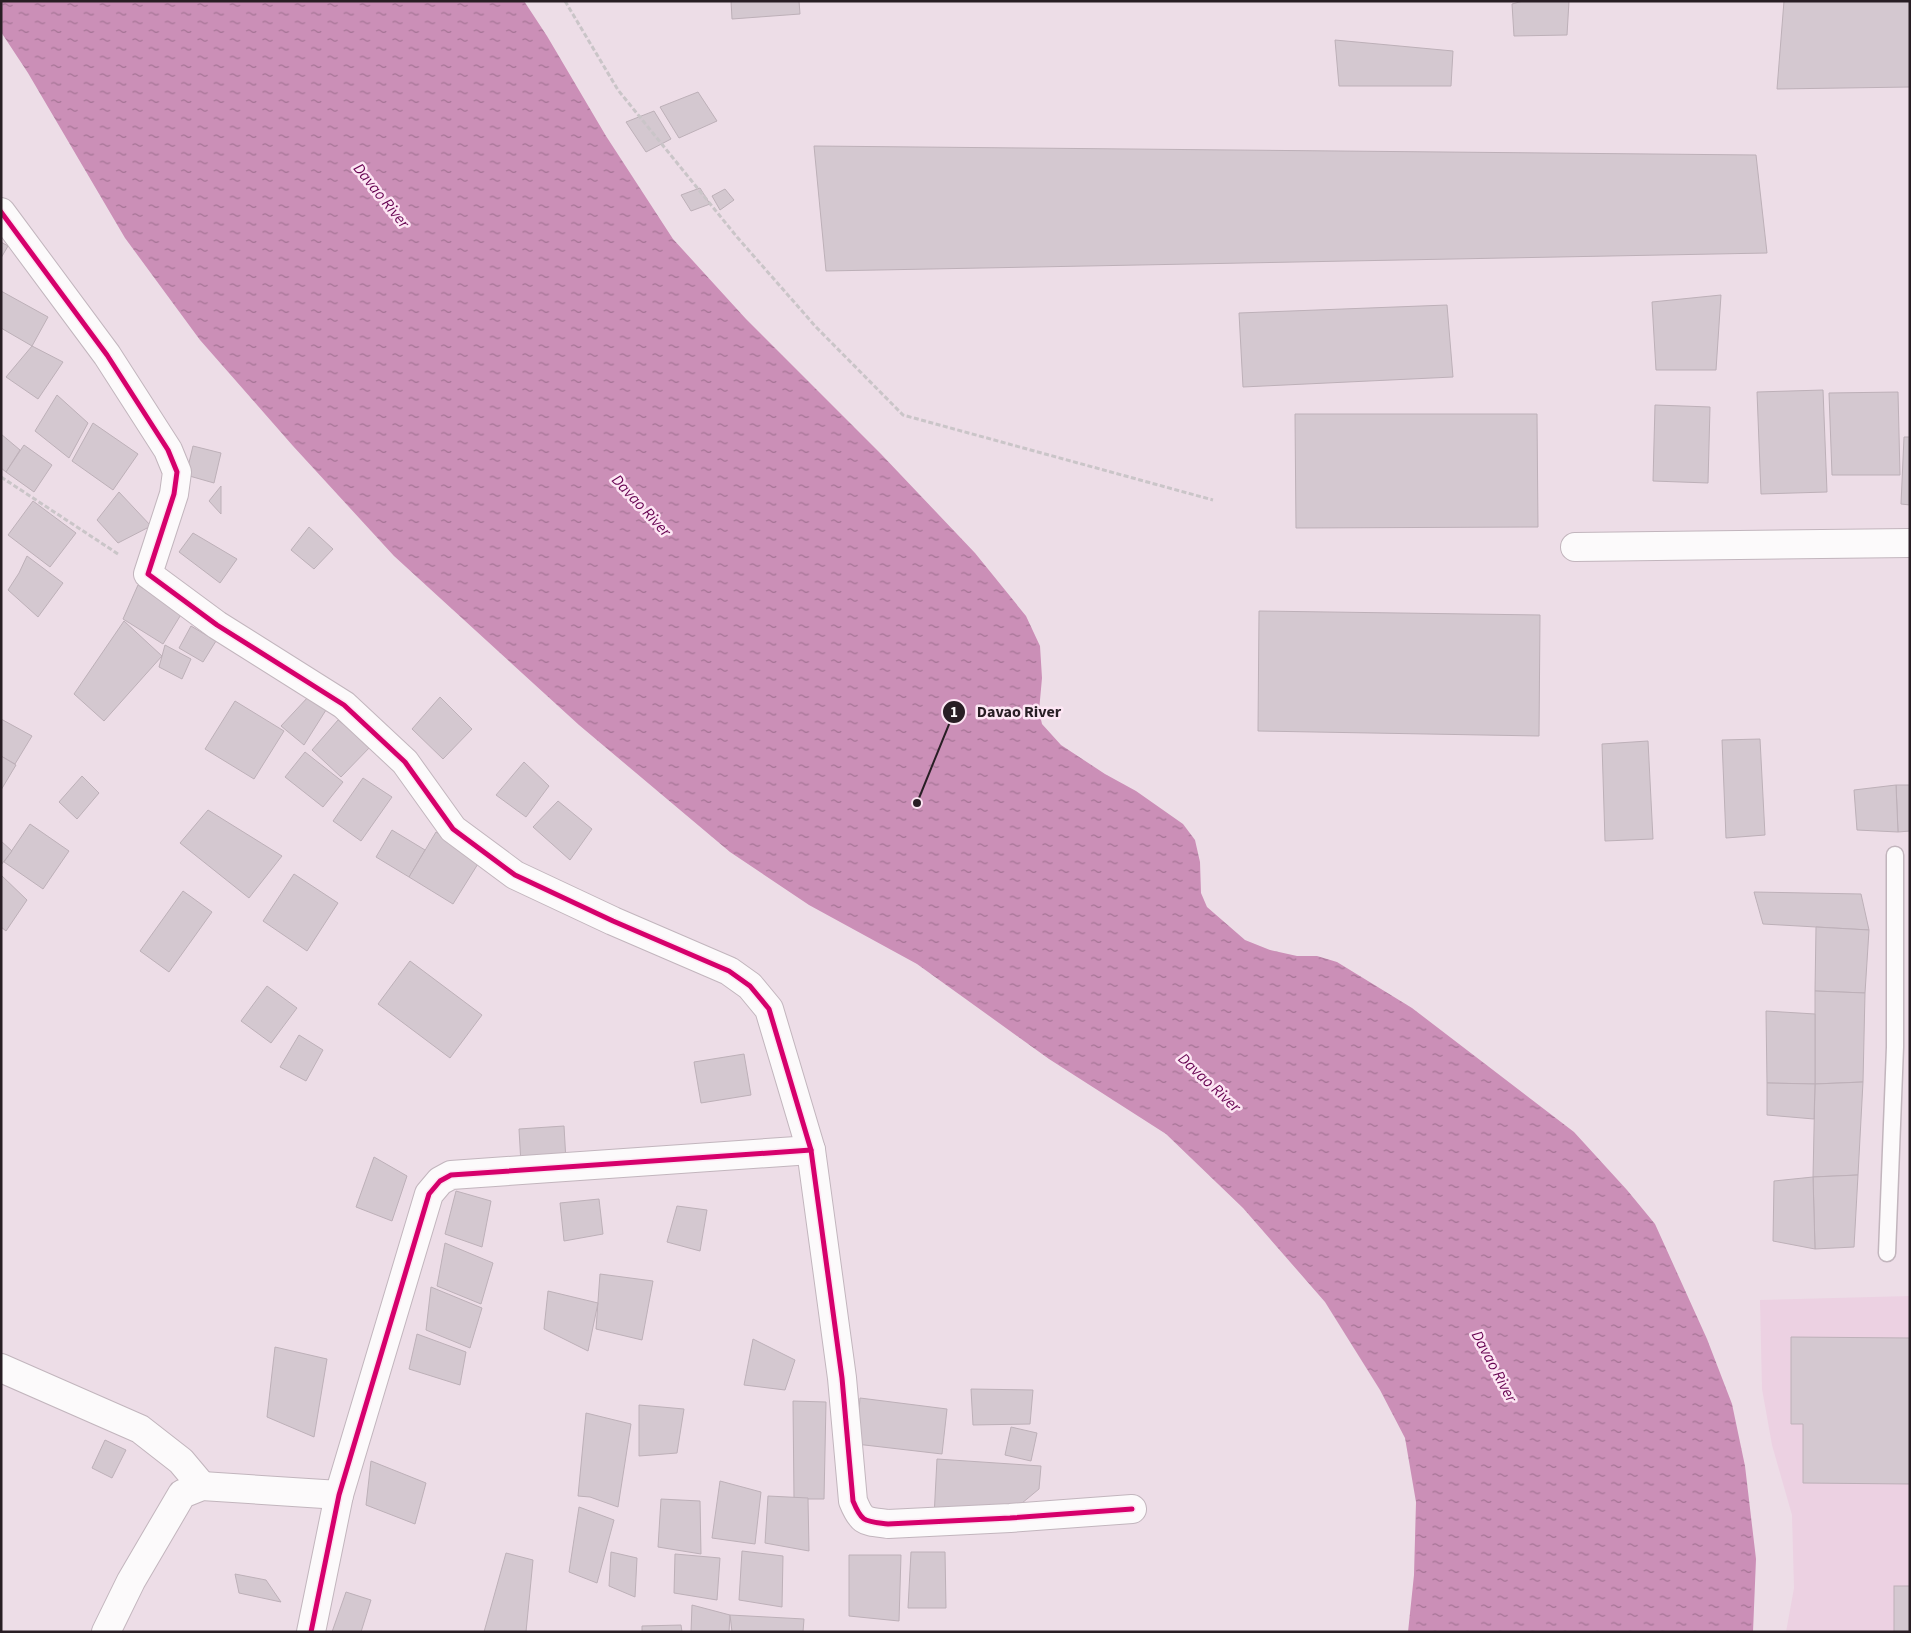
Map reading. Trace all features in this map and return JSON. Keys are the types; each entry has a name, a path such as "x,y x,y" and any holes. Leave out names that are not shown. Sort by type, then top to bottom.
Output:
{"street":[{"path":"1,212 107,355 168,450 178,472 174,494 148,574 217,624 344,705 405,762 453,829 515,874 613,921 729,971 750,986 769,1009 811,1150 842,1378 853,1501 859,1516 868,1522 888,1524 1132,1509"},
{"path":"1575,547 1910,543"},
{"path":"311,1632 340,1495 429,1194 440,1181 452,1175 811,1150"},
{"path":"1,1368 140,1429 181,1460 202,1486"},
{"path":"106,1632 131,1581 182,1494 202,1486 340,1495"}],"lane":[{"path":"1887,1253 1895,1047 1895,855"}],"path":[{"path":"565,1 618,90 737,237 816,327 902,415 1213,500"},
{"path":"1,477 148,574"}],"shaded area":[{"path":"1910,1296 1910,1632 1786,1632 1794,1588 1792,1515 1772,1445 1762,1389 1760,1300"}],"water":[{"path":"1,1 524,1 606,136 673,239 746,319 881,454 975,553 1026,616 1040,646 1042,678 1039,711 1042,724 1061,745 1105,774 1136,791 1183,824 1195,840 1200,862 1201,893 1207,907 1245,940 1270,950 1297,956 1317,956 1337,962 1412,1008 1574,1132 1655,1224 1707,1339 1732,1404 1745,1466 1756,1559 1753,1632 1408,1632 1414,1575 1416,1502 1405,1438 1380,1390 1325,1302 1243,1208 1166,1134 1049,1059 917,964 809,905 730,852 579,725 394,556 293,446 200,340 125,238 28,73 1,32"}],"building":[{"path":"731,1 799,1 800,14 732,19"},
{"path":"1523,1 1569,1 1567,35 1514,36 1512,4"},
{"path":"1784,1 1910,1 1910,87 1777,89"},
{"path":"1335,40 1453,51 1451,86 1339,86"},
{"path":"698,92 717,121 679,138 660,107"},
{"path":"654,111 671,139 646,152 626,122"},
{"path":"814,146 1756,155 1767,253 826,271"},
{"path":"700,188 710,204 691,211 681,195"},
{"path":"725,189 734,200 720,210 712,196"},
{"path":"1,242 8,246 1,258"},
{"path":"1,291 48,317 32,346 1,328"},
{"path":"1721,295 1716,370 1656,370 1652,302"},
{"path":"1447,305 1453,377 1243,387 1239,313"},
{"path":"32,346 63,362 38,399 6,377"},
{"path":"1823,390 1827,492 1761,494 1757,392"},
{"path":"1898,392 1900,475 1832,475 1829,393"},
{"path":"57,395 88,423 69,458 35,431"},
{"path":"1655,405 1710,407 1708,483 1653,481"},
{"path":"1295,414 1537,414 1538,527 1296,528"},
{"path":"93,423 138,454 113,490 72,461"},
{"path":"1,434 20,450 6,472 1,468"},
{"path":"1904,437 1910,437 1910,505 1901,504"},
{"path":"24,445 52,465 34,492 6,472"},
{"path":"193,446 221,453 214,483 186,475"},
{"path":"221,486 221,514 209,501"},
{"path":"119,492 151,526 118,543 97,520"},
{"path":"33,501 76,533 50,567 8,535"},
{"path":"309,527 333,549 314,569 291,550"},
{"path":"193,533 237,559 220,583 179,552"},
{"path":"27,556 63,583 38,617 8,590"},
{"path":"138,585 182,613 163,644 123,619"},
{"path":"1259,611 1540,615 1539,736 1258,731"},
{"path":"124,621 162,656 104,721 74,694"},
{"path":"191,626 216,641 203,662 179,648"},
{"path":"165,645 191,659 182,679 159,667"},
{"path":"309,696 326,710 304,745 281,726"},
{"path":"440,697 472,729 443,759 412,729"},
{"path":"235,701 284,731 254,779 205,749"},
{"path":"1,719 32,736 15,764 1,756"},
{"path":"338,720 371,746 341,777 312,750"},
{"path":"1760,739 1765,835 1726,838 1722,740"},
{"path":"1648,741 1653,839 1605,841 1602,744"},
{"path":"305,752 343,782 323,807 285,777"},
{"path":"1,756 16,765 1,790"},
{"path":"524,762 549,786 526,817 496,795"},
{"path":"82,776 99,793 77,819 59,802"},
{"path":"363,778 392,797 361,841 333,821"},
{"path":"1896,785 1910,785 1910,831 1898,832"},
{"path":"1896,785 1898,832 1857,830 1854,790"},
{"path":"558,801 592,829 570,860 533,827"},
{"path":"208,810 282,856 249,898 180,843"},
{"path":"30,824 69,851 43,889 4,862"},
{"path":"392,830 425,850 409,877 376,857"},
{"path":"436,832 481,859 453,904 409,877"},
{"path":"1,841 12,851 1,865"},
{"path":"294,874 338,903 307,951 263,921"},
{"path":"1,875 27,900 6,931 1,927"},
{"path":"183,891 212,912 169,972 140,951"},
{"path":"1754,892 1861,894 1869,930 1763,924"},
{"path":"1816,927 1869,930 1865,993 1815,991"},
{"path":"410,961 482,1015 450,1058 378,1004"},
{"path":"267,986 297,1008 271,1043 241,1021"},
{"path":"1815,991 1865,993 1863,1082 1815,1084"},
{"path":"1766,1011 1815,1014 1815,1084 1767,1083"},
{"path":"299,1035 323,1050 306,1081 280,1067"},
{"path":"744,1054 751,1095 701,1103 694,1062"},
{"path":"1863,1082 1858,1175 1813,1177 1815,1084"},
{"path":"1767,1083 1815,1084 1814,1119 1767,1115"},
{"path":"564,1126 566,1161 521,1164 519,1129"},
{"path":"374,1157 407,1176 392,1221 356,1207"},
{"path":"1858,1175 1854,1247 1815,1249 1813,1177"},
{"path":"1813,1177 1815,1249 1773,1241 1774,1181"},
{"path":"456,1191 491,1201 482,1247 445,1234"},
{"path":"599,1199 603,1234 564,1241 560,1203"},
{"path":"677,1206 707,1210 700,1251 667,1242"},
{"path":"445,1243 493,1263 481,1304 437,1286"},
{"path":"600,1274 653,1281 642,1340 596,1329"},
{"path":"431,1287 482,1308 470,1348 426,1330"},
{"path":"548,1291 598,1303 588,1351 544,1329"},
{"path":"417,1334 466,1352 460,1385 409,1369"},
{"path":"1791,1337 1910,1338 1910,1484 1803,1483 1803,1424 1791,1424"},
{"path":"753,1339 795,1360 785,1390 744,1385"},
{"path":"275,1347 327,1359 314,1437 267,1417"},
{"path":"971,1389 1033,1390 1030,1424 973,1425"},
{"path":"860,1398 947,1409 942,1454 856,1444"},
{"path":"793,1401 826,1402 824,1499 794,1499"},
{"path":"639,1405 684,1409 677,1453 639,1456"},
{"path":"586,1413 631,1424 618,1507 590,1497 578,1496"},
{"path":"1011,1427 1037,1433 1031,1461 1005,1455"},
{"path":"105,1440 126,1450 112,1478 92,1468"},
{"path":"937,1459 1041,1466 1039,1489 1004,1518 934,1517"},
{"path":"371,1461 426,1483 415,1524 366,1505"},
{"path":"720,1481 761,1492 755,1544 712,1538"},
{"path":"768,1496 808,1498 809,1551 765,1543"},
{"path":"661,1499 700,1501 701,1554 658,1547"},
{"path":"579,1507 614,1520 597,1583 569,1572"},
{"path":"742,1551 783,1556 782,1607 739,1600"},
{"path":"611,1552 637,1558 635,1597 609,1586"},
{"path":"911,1552 945,1552 946,1608 908,1608"},
{"path":"506,1553 533,1560 526,1632 484,1632"},
{"path":"675,1554 720,1558 717,1600 674,1593"},
{"path":"849,1555 901,1555 899,1621 849,1616"},
{"path":"235,1574 266,1580 281,1602 239,1593"},
{"path":"1894,1586 1910,1586 1910,1632 1894,1632"},
{"path":"346,1592 371,1600 361,1632 332,1632"},
{"path":"692,1605 730,1615 729,1632 691,1632"},
{"path":"730,1615 804,1619 803,1632 732,1632"},
{"path":"681,1625 682,1632 642,1632 642,1626"}],"cycle path":[{"path":"1,212 107,355 168,450 177,472 174,494 148,574 217,625 344,705 405,762 453,829 515,875 613,921 729,971 750,986 769,1009 811,1150 842,1378 853,1501 862,1517 865,1520 888,1524 1132,1509"},
{"path":"311,1632 339,1495 429,1194 440,1181 451,1175 811,1150"}],"place":[{"name":"Davao River","path":"917,803"}]}
